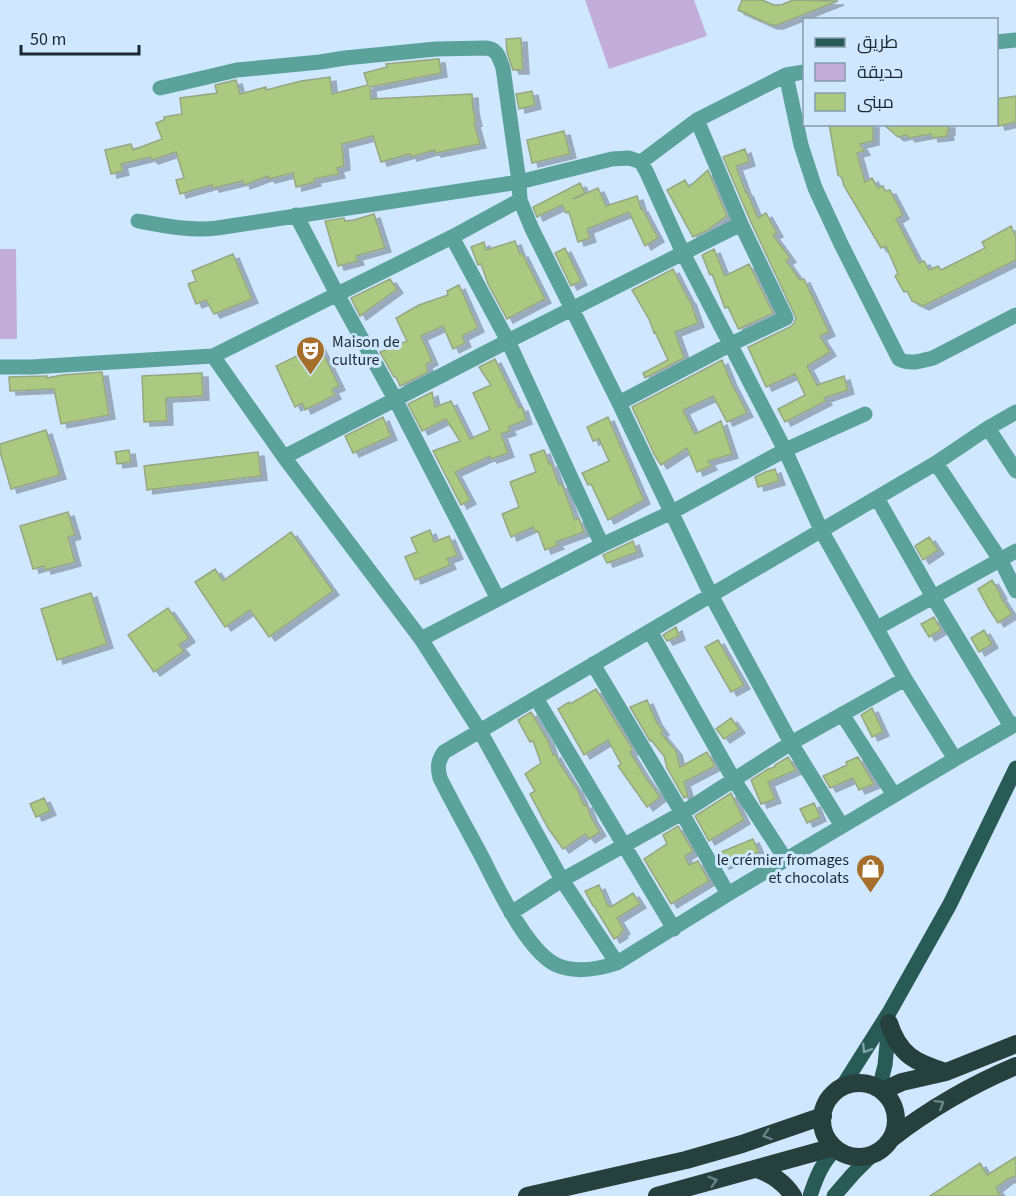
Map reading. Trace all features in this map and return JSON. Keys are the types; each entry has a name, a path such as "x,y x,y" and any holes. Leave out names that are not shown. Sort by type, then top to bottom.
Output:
{"highway":[{"path":"890,1017 893,1035 906,1054 927,1066 946,1072"},
{"path":"881,1090 902,1082 946,1072 1016,1044"},
{"path":"892,1138 941,1103 1016,1066"},
{"path":"851,1084 871,1085 881,1090 890,1100 896,1115 895,1130 887,1145 872,1155 862,1157 844,1154 835,1148 828,1140 823,1125 823,1116 829,1099 842,1087 851,1084"},
{"path":"527,1196 686,1160 742,1144 823,1116"},
{"path":"657,1196 835,1148"},
{"path":"757,1169 775,1177 793,1196"}],"main road":[{"path":"842,1087 890,1017 950,904 1016,768"},
{"path":"881,1090 890,1017"},
{"path":"810,1196 820,1169 835,1148"},
{"path":"834,1196 872,1155"}],"street":[{"path":"998,42 1016,40"},
{"path":"160,88 237,70 355,57 436,49 492,49 497,53 503,68 520,200 531,229 619,403 711,595 791,743 842,826"},
{"path":"641,162 697,120 786,75 803,72"},
{"path":"786,75 801,145 815,188 899,359 906,363 933,358 1016,315"},
{"path":"619,403 786,318 741,224 697,120"},
{"path":"138,221 200,230 218,228 519,182 612,159 629,158 641,162 683,254 785,450 821,530 905,679 956,759"},
{"path":"0,367 213,356 452,237 520,200"},
{"path":"296,215 395,399 498,599"},
{"path":"284,457 741,224"},
{"path":"452,237 508,341 602,545"},
{"path":"213,356 284,457 421,639 480,731 562,880 617,963"},
{"path":"877,498 933,597 1013,725 728,894 617,963 580,970 558,966 544,957 511,913 440,778 439,759 444,752 936,463 1016,412"},
{"path":"421,639 602,545 672,512 785,450 866,414"},
{"path":"988,428 1016,471"},
{"path":"936,463 1001,561 1016,591"},
{"path":"877,628 1016,551"},
{"path":"650,631 734,780 786,860"},
{"path":"593,664 728,894"},
{"path":"511,913 562,880 682,813 791,743 905,679"},
{"path":"536,698 674,928"},
{"path":"842,714 894,795"}],"green space":[{"path":"585,0 694,0 707,36 609,69"},
{"path":"0,249 16,249 17,339 0,339"}],"building":[{"path":"742,0 762,0 774,5 793,0 838,1 777,25 771,25 738,10"},
{"path":"521,38 523,70 513,70 507,52 506,39"},
{"path":"439,59 441,73 370,87 371,99 472,94 476,122 474,123 480,144 435,153 435,150 411,157 410,154 381,162 373,136 342,144 344,166 337,168 339,174 314,179 315,182 296,187 293,173 269,179 268,176 244,185 243,181 213,188 212,185 180,194 176,180 184,178 176,152 152,160 150,157 121,164 123,171 111,174 105,150 131,144 133,150 162,139 156,123 164,120 164,117 182,114 180,98 217,93 215,85 236,80 240,94 266,87 266,90 301,81 330,77 332,94 368,85 364,73 387,67 386,64"},
{"path":"532,91 535,105 519,109 516,94"},
{"path":"1016,96 1016,122 999,126 998,99"},
{"path":"829,126 873,126 873,141 860,144 864,151 857,153 865,182 872,178 878,188 883,186 885,191 890,190 903,215 896,219 919,263 924,261 929,270 938,266 941,270 985,248 982,242 1011,226 1016,237 1016,260 923,306 912,301 895,276 898,274 886,246 881,248 844,186 842,178 838,175"},
{"path":"885,126 949,126 948,136 932,138 931,134 909,138 907,135 898,137"},
{"path":"564,131 570,154 532,163 527,140"},
{"path":"745,149 749,162 736,166 746,193 758,218 766,213 777,233 773,235 790,258 786,261 800,280 804,279 829,332 820,336 830,352 807,366 817,385 844,376 848,390 824,398 826,401 785,422 778,409 805,395 795,374 766,387 748,347 790,327 796,318 723,157"},
{"path":"708,170 727,216 693,237 667,190 685,180 689,187"},
{"path":"580,183 585,193 573,199 598,188 606,206 637,196 641,209 658,238 645,246 629,212 587,229 590,238 578,242 569,212 566,213 562,205 537,217 533,207"},
{"path":"374,214 385,248 356,256 358,261 338,266 325,221 344,218 345,221 354,220"},
{"path":"515,241 545,299 507,319 471,247 484,242 486,250"},
{"path":"565,248 581,281 571,286 555,253"},
{"path":"714,249 725,276 749,264 773,313 738,328 728,307 725,308 702,255"},
{"path":"233,254 252,299 214,314 206,300 196,304 188,284 196,281 192,271"},
{"path":"673,269 690,300 698,323 675,332 684,358 645,378 643,373 668,360 649,319 632,290"},
{"path":"390,279 397,289 360,316 351,298"},
{"path":"459,285 478,328 462,336 465,343 453,349 443,326 421,336 432,361 426,364 428,372 400,386 380,352 407,341 396,318 419,305 448,295 447,291"},
{"path":"318,343 339,386 332,389 335,395 305,410 302,403 295,407 276,366"},
{"path":"495,359 519,408 522,407 526,420 508,427 510,431 501,434 508,453 491,459 490,456 455,472 470,500 461,505 433,451 460,441 446,419 422,431 408,404 432,392 435,407 451,401 470,439 490,430 473,393 491,385 479,367"},
{"path":"722,360 747,413 727,422 713,396 683,410 695,434 721,421 732,454 708,461 711,466 697,472 687,448 661,465 632,407"},
{"path":"102,372 109,415 61,424 54,389 10,391 9,377 47,376 47,378"},
{"path":"202,373 203,396 166,398 167,421 144,422 142,376"},
{"path":"383,417 391,436 353,453 345,436"},
{"path":"608,417 644,500 608,520 591,484 588,485 582,473 609,461 599,439 593,441 587,427"},
{"path":"46,430 60,475 11,489 0,452 0,444"},
{"path":"129,450 131,462 117,464 115,452"},
{"path":"544,450 559,485 562,484 575,520 579,518 584,532 556,542 558,545 545,550 538,531 535,532 533,527 511,537 502,514 519,507 510,482 536,472 530,455"},
{"path":"258,452 261,476 147,490 144,466"},
{"path":"775,469 779,481 758,487 755,477"},
{"path":"68,512 75,535 68,537 75,562 45,570 44,566 33,569 20,526"},
{"path":"430,530 434,542 449,536 457,555 447,559 450,565 415,580 405,557 417,552 411,538"},
{"path":"291,532 333,591 269,637 250,610 225,627 195,582 215,569 223,581"},
{"path":"929,537 938,550 923,560 915,546"},
{"path":"633,541 637,552 607,563 603,555"},
{"path":"992,580 1012,614 998,623 978,589"},
{"path":"91,593 107,644 57,660 41,609"},
{"path":"168,608 189,638 179,645 184,651 154,672 128,635"},
{"path":"934,617 941,630 929,637 921,624"},
{"path":"676,627 679,636 667,641 663,635"},
{"path":"984,630 992,644 979,652 971,638"},
{"path":"718,640 744,685 731,692 705,647"},
{"path":"596,689 633,750 630,752 660,797 647,807 618,766 621,764 608,740 584,755 558,709"},
{"path":"647,700 663,731 661,733 676,751 680,767 707,752 715,766 684,782 688,796 684,798 667,768 664,756 650,741 630,707"},
{"path":"872,708 883,732 872,737 861,715"},
{"path":"531,712 548,741 553,755 555,754 576,787 600,832 589,839 585,834 563,849 548,828 530,794 535,791 525,774 541,763 533,741 530,742 518,720"},
{"path":"731,718 739,729 724,739 716,729"},
{"path":"788,757 796,770 768,782 775,799 761,804 751,780"},
{"path":"858,757 874,784 859,790 853,778 830,788 823,776"},
{"path":"731,793 744,820 709,841 695,816"},
{"path":"44,798 50,811 36,817 30,804"},
{"path":"814,803 820,817 807,823 800,809"},
{"path":"678,826 693,851 685,856 689,865 698,861 709,881 671,904 644,859 667,844 663,835"},
{"path":"753,839 759,852 723,865 716,854"},
{"path":"599,885 608,906 611,907 633,893 640,904 617,918 624,930 614,939 585,891"},
{"path":"1016,1157 1016,1176 996,1188 1001,1196 930,1196 980,1163 987,1175"}],"place":[{"name":"Maison de culture","path":"311,376"},
{"name":"le crémier fromages et chocolats","path":"870,894"}]}
